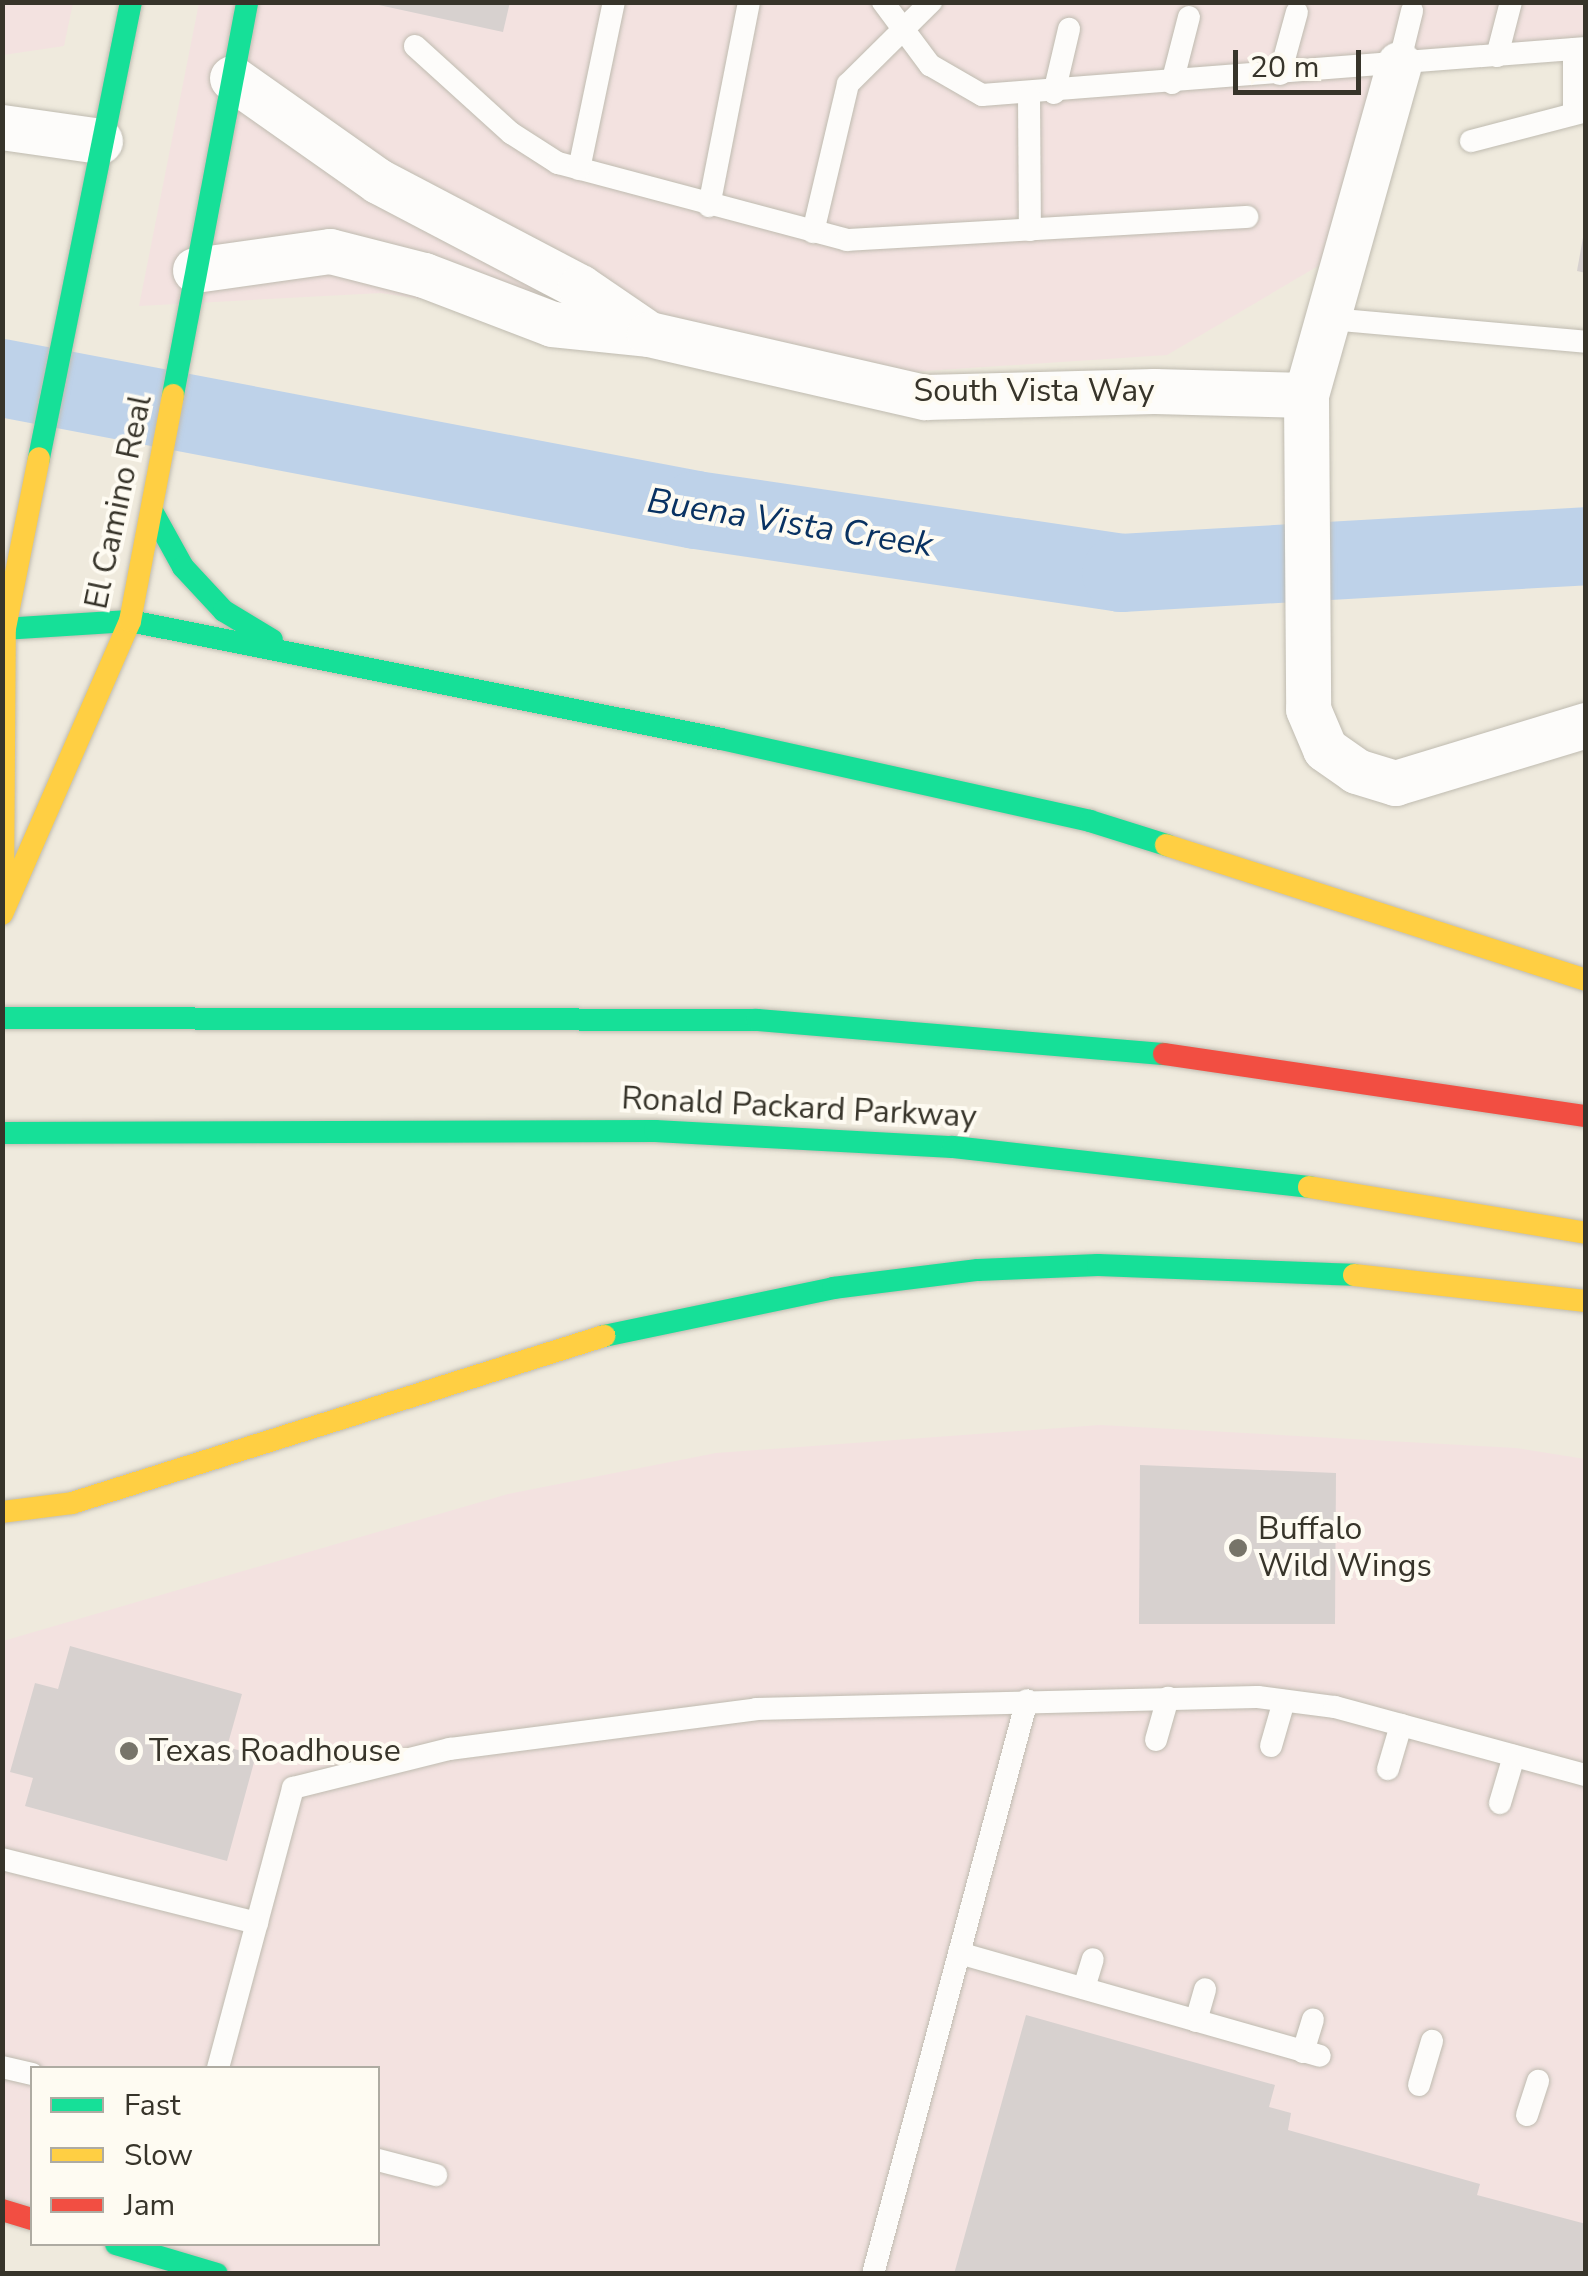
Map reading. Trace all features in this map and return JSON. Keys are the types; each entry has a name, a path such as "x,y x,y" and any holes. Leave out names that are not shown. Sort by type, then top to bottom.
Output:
{"main road":[{"name":"El Camino Real","path":"3,913 4,629 131,2"},
{"name":"El Camino Real","path":"3,913 130,621 246,2"},
{"path":"152,511 183,567 224,611 288,650"},
{"path":"4,629 130,621 288,650 1090,821 1586,980"},
{"path":"2,1018 568,1014 757,1020 1222,1059 1586,1116"},
{"name":"Ronald Packard Parkway","path":"2,1133 655,1131 952,1147 1250,1177 1586,1233"},
{"path":"2,1512 72,1502 610,1334 833,1288 978,1270 1117,1265 1306,1270 1586,1301"},
{"path":"2,2210 30,2218"},
{"path":"123,2246 217,2274"}],"street":[{"path":"1399,64 1306,395 1308,710 1324,749 1356,772 1382,779 1437,775 1529,736 1586,724"},
{"name":"South Vista Way","path":"232,78 378,180 580,286 648,334"},
{"path":"2,127 100,141"},
{"name":"South Vista Way","path":"194,270 330,251 424,276 552,324 648,334 925,397 1154,390 1306,395"}],"lane":[{"path":"579,169 614,2"},
{"path":"709,206 749,2"},
{"path":"883,2 904,34 948,80 982,96 1054,94 1580,48 1580,111 1471,142"},
{"path":"814,232 848,84 904,34 930,2"},
{"path":"1497,56 1511,2"},
{"path":"1399,64 1412,11"},
{"path":"1280,74 1297,12"},
{"path":"1172,84 1189,17"},
{"path":"1054,94 1069,28"},
{"path":"415,46 511,133 579,169 848,240 1247,217"},
{"path":"1029,96 1030,230"},
{"path":"1330,319 1586,342"},
{"path":"1156,1740 1168,1698"},
{"path":"219,2066 294,1788 450,1749 756,1709 1168,1698 1284,1701 1401,1725 1586,1775"},
{"path":"873,2274 1027,1700"},
{"path":"1271,1746 1284,1701"},
{"path":"1388,1770 1401,1725"},
{"path":"1500,1803 1514,1756"},
{"path":"2,1860 258,1923"},
{"path":"959,1953 1312,2054 1313,2019"},
{"path":"1084,1988 1093,1958"},
{"path":"1196,2021 1205,1988"},
{"path":"1420,2085 1432,2042"},
{"path":"2,2067 30,2074"},
{"path":"1527,2115 1538,2080"},
{"path":"380,2161 436,2175"}],"shaded area":[{"path":"2,3 73,3 64,46 3,55"},
{"path":"199,3 1585,3 1585,48 1402,64 1352,246 1167,355 909,372 381,293 139,306"},
{"path":"1100,1425 1516,1448 1585,1459 1585,2273 217,2274 123,2246 380,2246 380,2066 30,2066 30,2218 3,2210 3,1641 508,1494 716,1453"}],"building":[{"path":"365,2 510,2 503,32"},
{"path":"1586,233 1586,273 1577,271"},
{"name":"Buffalo Wild Wings","path":"1140,1465 1336,1473 1335,1624 1139,1624"},
{"name":"Texas Roadhouse","path":"70,1646 242,1694 227,1747 256,1755 227,1861 25,1806 33,1778 10,1772 35,1683 58,1689"},
{"path":"1026,2015 1275,2085 1269,2107 1291,2113 1288,2130 1480,2184 1477,2195 1586,2224 1586,2274 954,2274"}],"waterway":[{"name":"Buena Vista Creek","path":"2,378 696,510 1121,573 1586,546"}],"traffic: fast":[{"path":"39,458 131,2"},
{"path":"173,395 247,2"},
{"path":"152,511 183,567 224,611 272,640"},
{"path":"2,629 130,621 721,739 1090,821 1166,845"},
{"path":"2,1018 757,1020 1164,1054"},
{"path":"2,1133 655,1131 953,1147 1309,1187"},
{"path":"604,1336 833,1288 978,1270 1098,1265 1354,1275"},
{"path":"123,2246 217,2274"}],"traffic: slow":[{"path":"2,914 130,621 173,395"},
{"path":"3,890 5,628 39,458"},
{"path":"1166,845 1586,980"},
{"path":"1309,1187 1586,1233"},
{"path":"1354,1275 1586,1301"},
{"path":"2,1512 72,1503 604,1336"}],"traffic: jam":[{"path":"1164,1054 1586,1116"},
{"path":"2,2210 30,2218"}],"place":[{"name":"Buffalo Wild Wings","path":"1238,1548"},
{"name":"Texas Roadhouse","path":"129,1751"}]}
